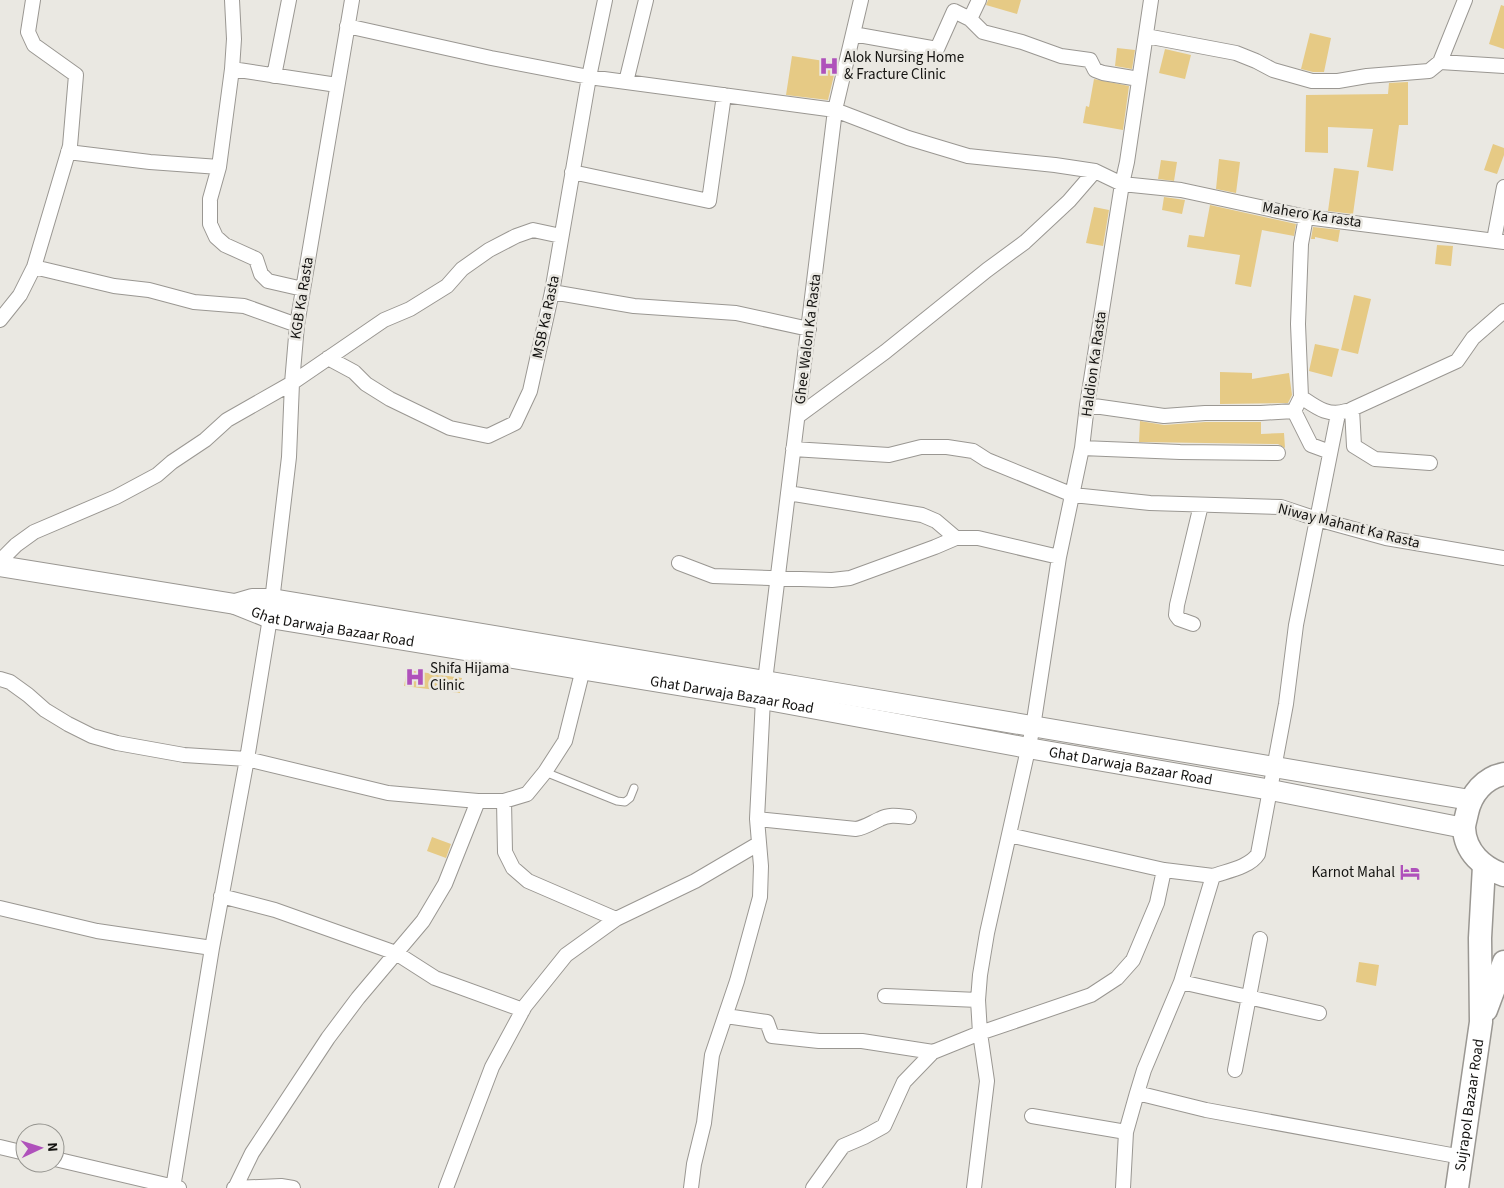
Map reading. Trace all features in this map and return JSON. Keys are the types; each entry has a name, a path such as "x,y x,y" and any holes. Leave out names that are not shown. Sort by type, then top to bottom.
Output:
{"main road":[{"path":"1494,870 1474,855 1467,842 1464,828 1470,800 1477,790 1487,781 1504,774"},
{"name":"Sujrapol Bazaar Road","path":"1457,1188 1481,1022 1480,938 1494,870"},
{"name":"Sujrapol Bazaar Road","path":"1481,1022 1504,962"}],"street":[{"path":"0,320 20,295 34,267 68,152 76,75 34,45 28,32 33,0"},
{"path":"232,0 234,39 232,69 219,167 210,200 210,224 216,237 225,245 256,259 261,274 268,281 303,289"},
{"path":"274,76 289,0"},
{"name":"KGB Ka Rasta","path":"175,1187 212,948 247,759 271,608 289,457 297,325 352,0"},
{"name":"MSB Ka Rasta","path":"328,358 354,372 366,384 390,398 450,428 488,436 515,424 530,391 552,292 589,77 605,0"},
{"path":"626,82 646,0"},
{"name":"Ghee Walon Ka Rasta","path":"691,1188 694,1164 704,1123 712,1055 744,957 760,897 761,866 757,819 764,690 836,110 861,0"},
{"path":"970,19 979,0"},
{"name":"Haldion Ka Rasta","path":"974,1188 987,1081 980,1032 978,1000 988,933 1033,727 1059,557 1082,448 1087,405 1151,0"},
{"path":"1146,36 1236,53 1256,60 1272,70 1312,81 1338,81 1367,76 1430,71 1440,62 1464,0"},
{"path":"853,34 936,49 954,10 970,19 983,32 1022,42 1061,56 1090,60 1096,70 1103,73 1140,78"},
{"name":"Mahero Ka rasta","path":"347,26 491,58 589,77 836,110 908,138 968,156 1095,171 1122,184 1181,190 1306,216 1499,241"},
{"path":"1440,62 1504,66"},
{"path":"232,69 337,86"},
{"path":"572,172 709,201 724,95"},
{"path":"68,152 150,162 219,167"},
{"path":"798,416 885,352 1025,242 1069,201 1095,171"},
{"path":"1499,241 1504,187"},
{"path":"1294,411 1301,397 1298,324 1301,244 1306,216"},
{"path":"0,561 16,544 34,532 116,497 157,475 172,462 205,440 227,420 292,383 384,320 410,309 447,286 462,269 488,250 533,230 561,236"},
{"path":"34,267 114,286 149,290 194,302 244,306 297,325"},
{"path":"552,292 634,306 736,313 809,329"},
{"path":"1301,397 1321,411 1338,414 1352,409 1457,361 1473,338 1504,311"},
{"path":"1087,405 1164,416 1294,411"},
{"path":"1352,409 1354,446 1375,459 1430,463"},
{"path":"1294,411 1311,445 1330,452"},
{"path":"1009,835 1164,870 1213,876 1254,860 1258,854 1275,769 1286,704 1296,625 1338,414"},
{"name":"Niway Mahant Ka Rasta","path":"794,449 889,455 921,447 947,447 973,451 987,460 1073,495 1150,503 1282,507 1317,519 1386,538 1504,558"},
{"path":"1082,448 1278,453"},
{"path":"788,493 922,516 936,521 956,538"},
{"path":"1193,624 1179,619 1176,615 1201,505"},
{"path":"679,563 713,576 832,580 850,578 956,538 978,538 1059,557"},
{"name":"Ghat Darwaja Bazaar Road","path":"0,566 235,604 271,608 584,670 764,690 1028,748 1271,790 1464,828"},
{"path":"271,608 587,650 764,690 1033,727 1275,769 1470,800"},
{"path":"0,679 10,682 53,715 92,736 117,744 184,755 247,759 388,793 478,801 504,801 527,794 545,772 565,742 584,670 587,650"},
{"path":"293,1188 281,1186 235,1188 252,1153 303,1075 358,998 423,920 445,884 478,801"},
{"path":"504,801 505,852 513,868 528,881 616,919"},
{"path":"757,819 856,829 866,827 880,818 909,816"},
{"path":"446,1188 492,1067 523,1010 566,955 616,919 695,881 758,844"},
{"path":"813,1188 843,1146 884,1126 904,1082 933,1052 980,1032 1091,995 1117,978 1133,960 1157,903 1164,870"},
{"path":"1123,1188 1126,1132 1137,1093 1144,1070 1181,982 1213,876"},
{"path":"221,896 276,910 396,953 435,978 523,1010"},
{"path":"0,908 97,931 212,948"},
{"path":"1235,1070 1260,939"},
{"path":"1181,982 1318,1013"},
{"path":"885,996 978,1000"},
{"path":"726,1016 767,1022 772,1036 819,1041 862,1040 933,1052"},
{"path":"1137,1093 1206,1110 1462,1158"},
{"path":"1032,1116 1126,1132"},
{"path":"0,1147 15,1150"},
{"path":"65,1161 175,1187"}],"lane":[{"path":"545,772 617,801 625,802 630,798 634,788"}],"building":[{"path":"988,0 1021,0 1017,14 986,5"},
{"path":"1501,5 1504,6 1504,49 1489,44"},
{"path":"1310,33 1331,38 1324,72 1301,69"},
{"path":"1117,48 1135,50 1132,69 1115,66"},
{"path":"1165,49 1191,55 1185,79 1159,73"},
{"path":"792,56 837,63 828,100 786,95"},
{"path":"1094,79 1129,86 1123,130 1083,123 1086,106 1089,107"},
{"path":"1408,82 1408,125 1399,125 1393,171 1367,167 1373,129 1328,127 1328,153 1305,152 1306,95 1388,94 1389,83"},
{"path":"1493,144 1504,148 1504,155 1497,174 1484,170"},
{"path":"1219,159 1240,162 1236,193 1216,189"},
{"path":"1161,160 1177,162 1174,181 1158,179"},
{"path":"1334,168 1359,171 1353,214 1328,211"},
{"path":"1164,197 1185,200 1182,214 1162,210"},
{"path":"1210,205 1296,224 1294,236 1262,230 1251,287 1235,284 1240,255 1187,247 1189,235 1204,237"},
{"path":"1094,207 1109,210 1103,246 1086,243"},
{"path":"1313,227 1340,230 1338,242 1315,237 1315,239 1311,239"},
{"path":"1437,245 1453,246 1451,266 1435,264"},
{"path":"1354,295 1371,299 1358,354 1341,350"},
{"path":"1315,344 1339,349 1332,377 1309,371"},
{"path":"1220,372 1252,373 1252,379 1289,373 1292,395 1288,403 1220,404"},
{"path":"1140,421 1164,425 1205,422 1261,422 1261,434 1284,433 1285,448 1278,444 1139,442"},
{"path":"407,670 462,678 460,693 404,686"},
{"path":"432,837 451,844 446,858 427,851"},
{"path":"1359,962 1379,965 1376,986 1356,982"}],"place":[{"name":"Alok Nursing Home & Fracture Clinic","path":"829,66"},
{"name":"Shifa Hijama Clinic","path":"415,677"},
{"name":"Karnot Mahal","path":"1410,872"}]}
